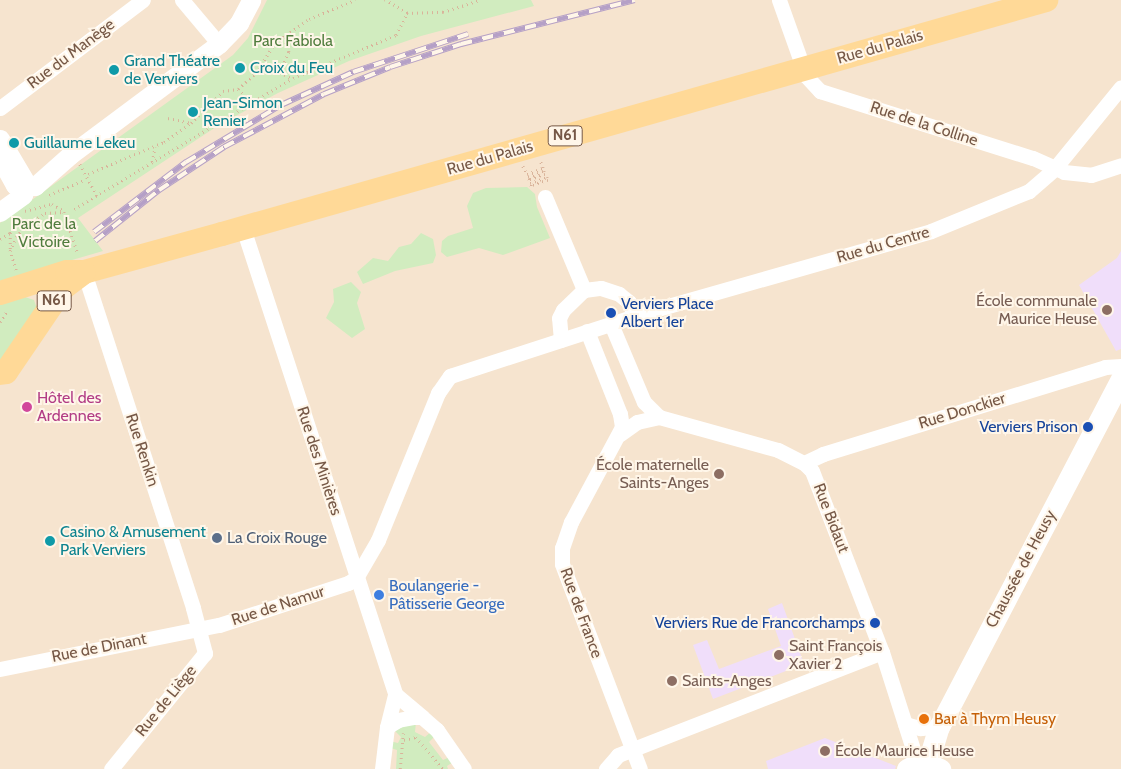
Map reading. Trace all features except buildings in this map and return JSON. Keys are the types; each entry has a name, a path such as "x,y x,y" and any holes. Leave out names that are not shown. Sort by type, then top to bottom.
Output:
{"main road":[{"name":"Rue du Palais","path":"11,291 81,266 244,228 1046,0"},
{"name":"N61","path":"2,376 63,288 81,266"},
{"name":"N61","path":"11,291 37,292 42,300 30,334"},
{"name":"Chaussée de Heusy","path":"923,765 939,727 1121,378"}],"street":[{"name":"Rue du Manège","path":"0,108 143,0"},
{"path":"182,0 219,44"},
{"path":"0,158 10,179 36,186 74,159 219,44 238,23 251,0"},
{"name":"Rue de la Colline","path":"779,0 809,82 820,91 1055,168"},
{"name":"Rue du Centre","path":"356,578 378,540 444,384 459,371 634,316 931,232 1029,191 1055,168 1121,87"},
{"path":"0,139 23,182 23,195 0,197"},
{"path":"23,182 45,168 74,159"},
{"path":"1055,168 1077,175 1091,175 1121,165"},
{"path":"546,196 584,290"},
{"name":"Rue des Minières","path":"244,228 395,694"},
{"name":"Rue Renkin","path":"81,266 198,629"},
{"path":"561,340 559,318 563,310 584,290 601,288 620,294 629,302 634,316"},
{"path":"611,324 644,402 659,417"},
{"path":"587,331 620,414 620,434"},
{"name":"Rue Donckier","path":"804,463 824,454 1086,373 1121,366"},
{"path":"620,434 637,422 659,417 778,450 804,463"},
{"name":"Rue de France","path":"620,434 571,522 561,556 564,573 640,769"},
{"name":"Rue Bidaut","path":"804,463 820,488 882,652 905,724 923,765"},
{"name":"Rue de Namur","path":"198,629 219,625 356,578"},
{"name":"Rue de Dinant","path":"0,668 198,629"},
{"name":"Rue de Liège","path":"111,769 204,653 198,629"},
{"path":"606,769 618,754 882,652"},
{"path":"382,769 387,727 395,694 437,730 464,769"},
{"path":"387,727 404,718 422,718"},
{"path":"905,724 920,728 939,727"}],"path":[{"path":"45,197 86,180 88,174 155,147 190,123 223,92 238,89 256,73 266,54 282,38 309,19 355,0"},
{"path":"385,0 407,13 443,12 480,0"},
{"path":"74,210 291,79 396,35 407,13"},
{"path":"282,38 289,46 289,52 280,72 291,79"},
{"path":"238,89 252,101"},
{"path":"168,118 190,123"},
{"path":"152,162 155,147"},
{"path":"74,159 88,174"},
{"path":"522,164 527,174 537,176 546,177 548,180 531,186 530,183 537,176 543,168 540,159"},
{"path":"86,180 96,196"},
{"path":"0,239 10,232 17,219 37,202"},
{"path":"32,211 55,204 64,212 75,240 81,266"},
{"path":"10,251 16,237 33,220 45,213 64,212"},
{"path":"0,322 11,291 10,232"},
{"path":"400,769 404,740 411,736 431,751 444,769"}],"shaded area":[{"path":"0,0 1121,0 1121,769 0,769"},
{"name":"École communale Maurice Heuse","path":"1121,251 1121,349 1116,351 1079,285 1117,258"},
{"name":"Saint François Xavier 2","path":"782,603 804,664 713,699 693,645 707,640 719,669 781,646 768,609"},
{"name":"École Maurice Heuse","path":"825,738 896,766 895,769 768,769 766,761"}],"green space":[{"name":"Parc Fabiola","path":"267,0 531,0 534,6 421,36 349,61 278,93 219,125 78,218 103,251 0,281 0,223 233,55 248,38"},
{"path":"527,187 535,194 537,207 550,238 503,255 479,248 447,257 441,252 442,241 448,236 473,228 467,206 473,193 486,188"},
{"path":"421,233 433,239 436,255 433,263 395,271 363,284 357,272 373,258 388,261 399,247 411,244"},
{"path":"351,282 361,292 357,303 365,329 352,338 326,318 334,302 333,289"},
{"path":"25,297 34,300 37,309 0,366 0,304"},
{"path":"416,722 415,732 425,737 432,731 436,735 429,742 443,760 452,756 455,761 447,766 448,769 396,769 397,750 387,747 389,741 398,743 401,737 394,730"}],"railway":[{"path":"95,241 159,190 224,147 324,94 390,67 461,44 635,0"},
{"path":"94,232 186,162 281,105 353,72 468,34"}],"place":[{"name":"Croix du Feu","path":"240,68"},
{"name":"Grand Théatre de Verviers","path":"114,70"},
{"name":"Jean-Simon Renier","path":"193,112"},
{"name":"Guillaume Lekeu","path":"14,143"},
{"name":"École communale Maurice Heuse","path":"1107,310"},
{"name":"Verviers Place Albert 1er","path":"611,313"},
{"name":"Hôtel des Ardennes","path":"27,407"},
{"name":"Verviers Prison","path":"1088,427"},
{"name":"École maternelle Saints-Anges","path":"719,474"},
{"name":"La Croix Rouge","path":"217,538"},
{"name":"Casino & Amusement Park Verviers","path":"50,541"},
{"name":"Boulangerie - Pâtisserie George","path":"379,595"},
{"name":"Verviers Rue de Francorchamps","path":"875,623"},
{"name":"Saint François Xavier 2","path":"779,655"},
{"name":"Saints-Anges","path":"672,681"},
{"name":"Bar à Thym Heusy","path":"924,719"},
{"name":"École Maurice Heuse","path":"825,751"}],"park label":[{"name":"Parc de la Victoire","path":"44,233"}]}
